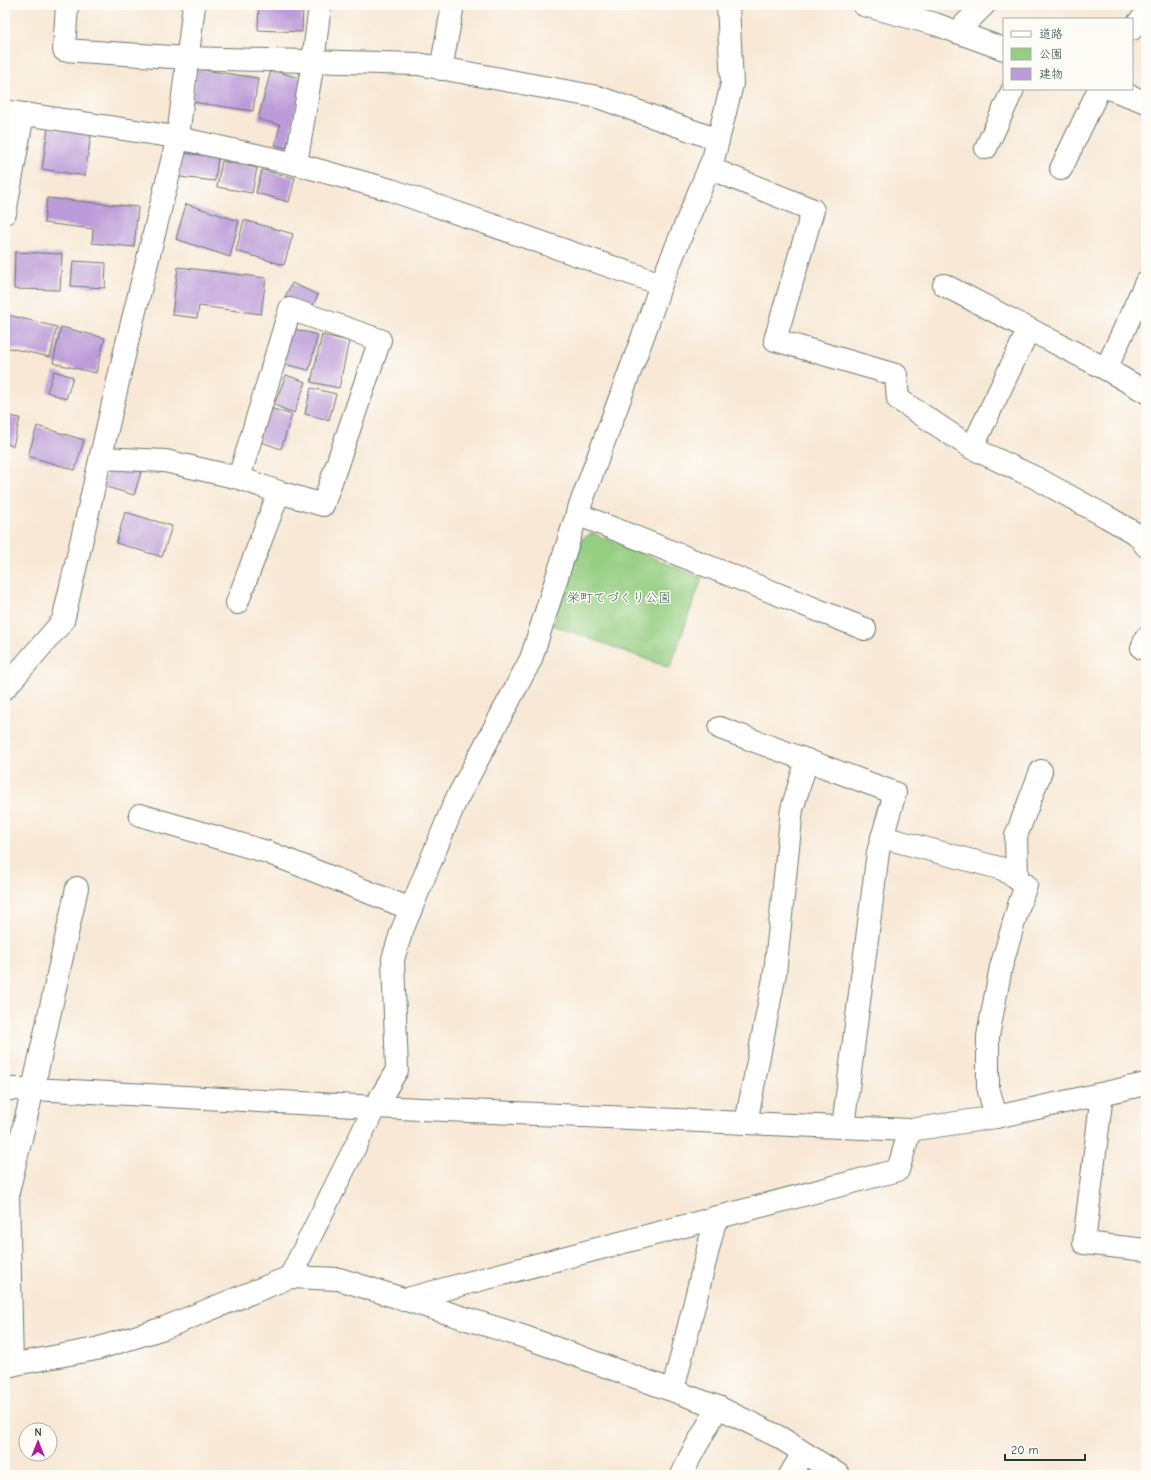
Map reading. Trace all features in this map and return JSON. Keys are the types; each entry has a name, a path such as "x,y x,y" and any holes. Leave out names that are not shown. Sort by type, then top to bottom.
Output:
{"street":[{"path":"67,5 64,50 187,58 418,64 598,97 718,140"},
{"path":"5,688 63,621 126,347 178,138 194,5"},
{"path":"296,164 313,62 320,5"},
{"path":"441,69 453,5"},
{"path":"290,1277 375,1107 397,1070 394,959 401,933 455,802 531,659 577,514 661,284 709,168 718,140 732,84 728,5"},
{"path":"864,5 933,14 957,32 1003,49"},
{"path":"957,32 984,5"},
{"path":"1133,28 1146,15"},
{"path":"986,148 1013,90"},
{"path":"1061,169 1099,90"},
{"path":"1114,90 1146,102"},
{"path":"5,213 14,112 178,138 296,164 391,190 661,284"},
{"path":"709,168 813,210 776,340 896,375 898,399 972,448 1036,478 1107,517 1138,536 1146,546"},
{"path":"1106,369 1146,282"},
{"path":"944,285 1106,369 1146,392"},
{"path":"100,458 166,462 239,478 323,505 380,340 290,309 239,478"},
{"path":"972,448 1029,329"},
{"path":"237,603 279,492"},
{"path":"577,514 864,630"},
{"path":"720,728 895,793 878,852 843,1127"},
{"path":"746,1123 776,973 792,808 807,760"},
{"path":"1017,879 1016,836 1041,771"},
{"path":"140,815 268,852 411,909"},
{"path":"882,837 1003,869 1026,885 1001,967 988,1036 988,1087 996,1117"},
{"path":"77,888 33,1089 8,1192 9,1366 96,1349 164,1328 290,1277 339,1279 525,1337 718,1407 779,1437 839,1475"},
{"path":"5,1089 33,1089 375,1107 910,1130 996,1117 1146,1084"},
{"path":"1102,1094 1084,1243 1146,1250"},
{"path":"403,1300 898,1170 910,1130"},
{"path":"673,1390 716,1217"},
{"path":"682,1475 690,1457 718,1407"},
{"path":"790,1475 804,1452"}],"green space":[{"name":"栄町てづくり公園","path":"592,533 702,578 670,668 553,625 582,539"}],"building":[{"path":"259,5 303,5 302,32 258,30"},
{"path":"197,69 258,78 253,111 192,102"},
{"path":"271,70 304,79 286,148 275,145 280,125 258,119"},
{"path":"48,128 91,134 85,176 42,169"},
{"path":"182,153 218,157 215,181 179,177"},
{"path":"222,161 257,168 252,193 217,187"},
{"path":"262,170 295,178 289,202 256,193"},
{"path":"47,198 138,207 134,247 92,243 93,229 44,223"},
{"path":"186,204 239,221 230,257 176,239"},
{"path":"244,220 293,234 284,265 236,251"},
{"path":"15,252 62,254 60,290 14,289"},
{"path":"73,261 106,263 105,288 71,286"},
{"path":"178,267 266,278 261,314 199,306 197,318 172,315"},
{"path":"292,283 318,295 311,309 285,297"},
{"path":"8,315 57,327 50,357 5,347 5,327"},
{"path":"61,327 105,338 96,373 53,363"},
{"path":"289,328 318,335 309,370 280,363"},
{"path":"322,335 349,341 339,388 311,382"},
{"path":"54,371 73,377 66,399 47,392"},
{"path":"286,375 306,382 294,413 274,405"},
{"path":"311,388 336,394 329,420 305,414"},
{"path":"267,407 292,415 281,449 256,440"},
{"path":"5,415 20,418 13,446 5,443"},
{"path":"37,426 84,440 75,470 28,456"},
{"path":"110,463 141,472 134,495 103,486"},
{"path":"125,512 172,526 162,557 116,543"}]}
